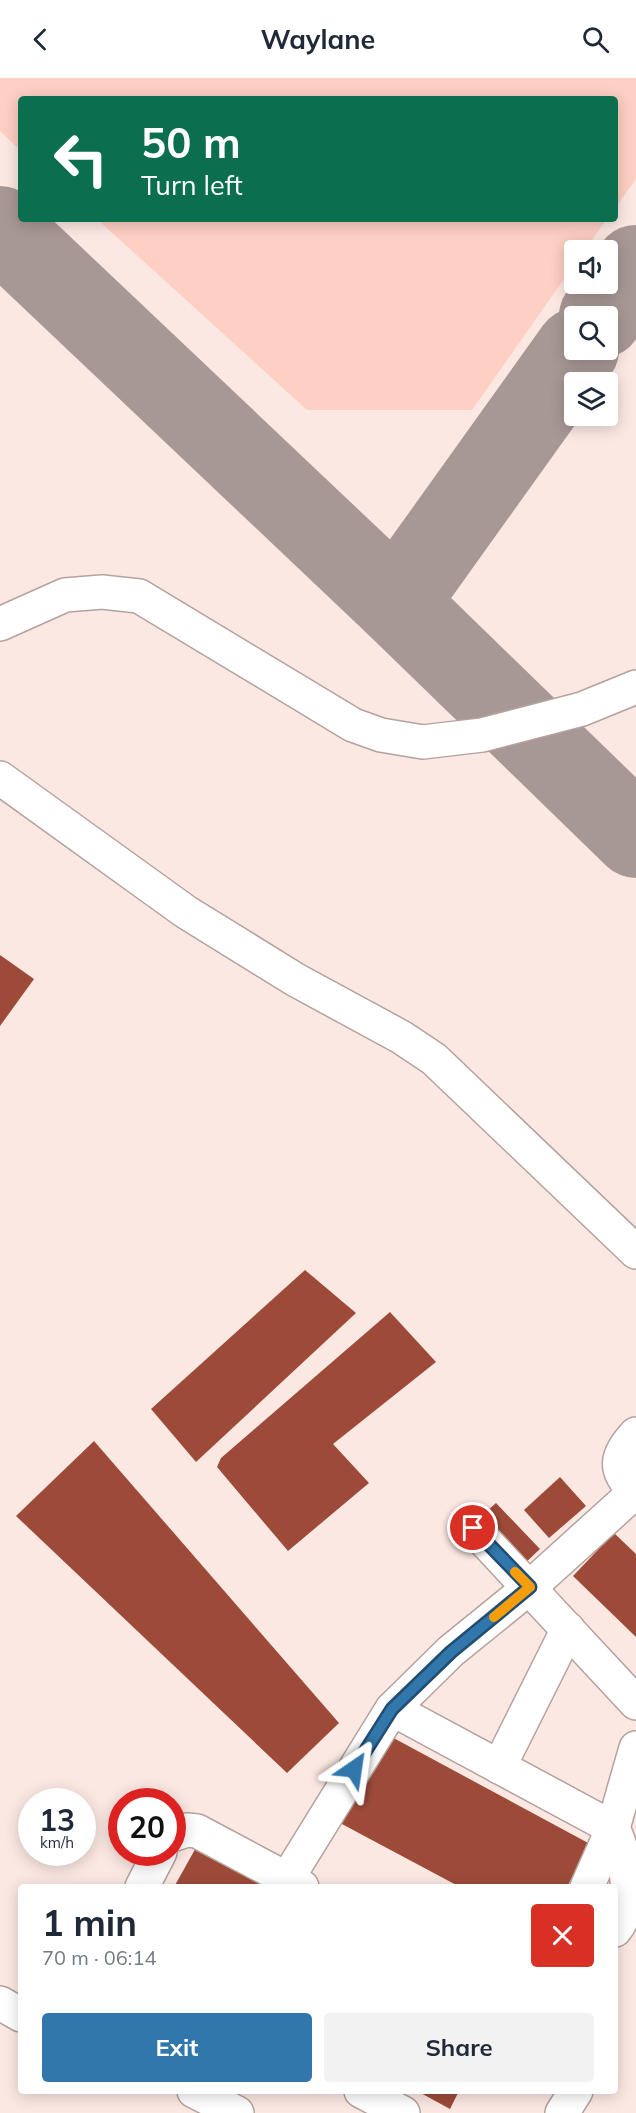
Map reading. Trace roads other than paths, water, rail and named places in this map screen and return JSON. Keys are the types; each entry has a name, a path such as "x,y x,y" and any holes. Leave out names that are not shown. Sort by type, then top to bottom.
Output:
{"lane":[{"path":"0,624 65,595 102,592 139,596 353,724 381,735 423,741 482,735 582,709 636,687"},
{"path":"0,778 186,912 296,980 401,1037 434,1059 636,1252"},
{"path":"186,1830 198,1831 295,1883 392,1709 451,1652 530,1587 635,1492 626,1483 619,1470 619,1457 636,1434"},
{"path":"473,1528 636,1703"},
{"path":"498,1767 568,1629"},
{"path":"392,1709 613,1828 626,1857 632,1893 629,1912 618,1926"},
{"path":"588,1884 613,1828 636,1748"},
{"path":"144,1884 153,1866"},
{"path":"0,2003 18,2013"},
{"path":"200,2094 237,2113"},
{"path":"368,2094 403,2113"},
{"path":"562,2113 574,2094"}]}
